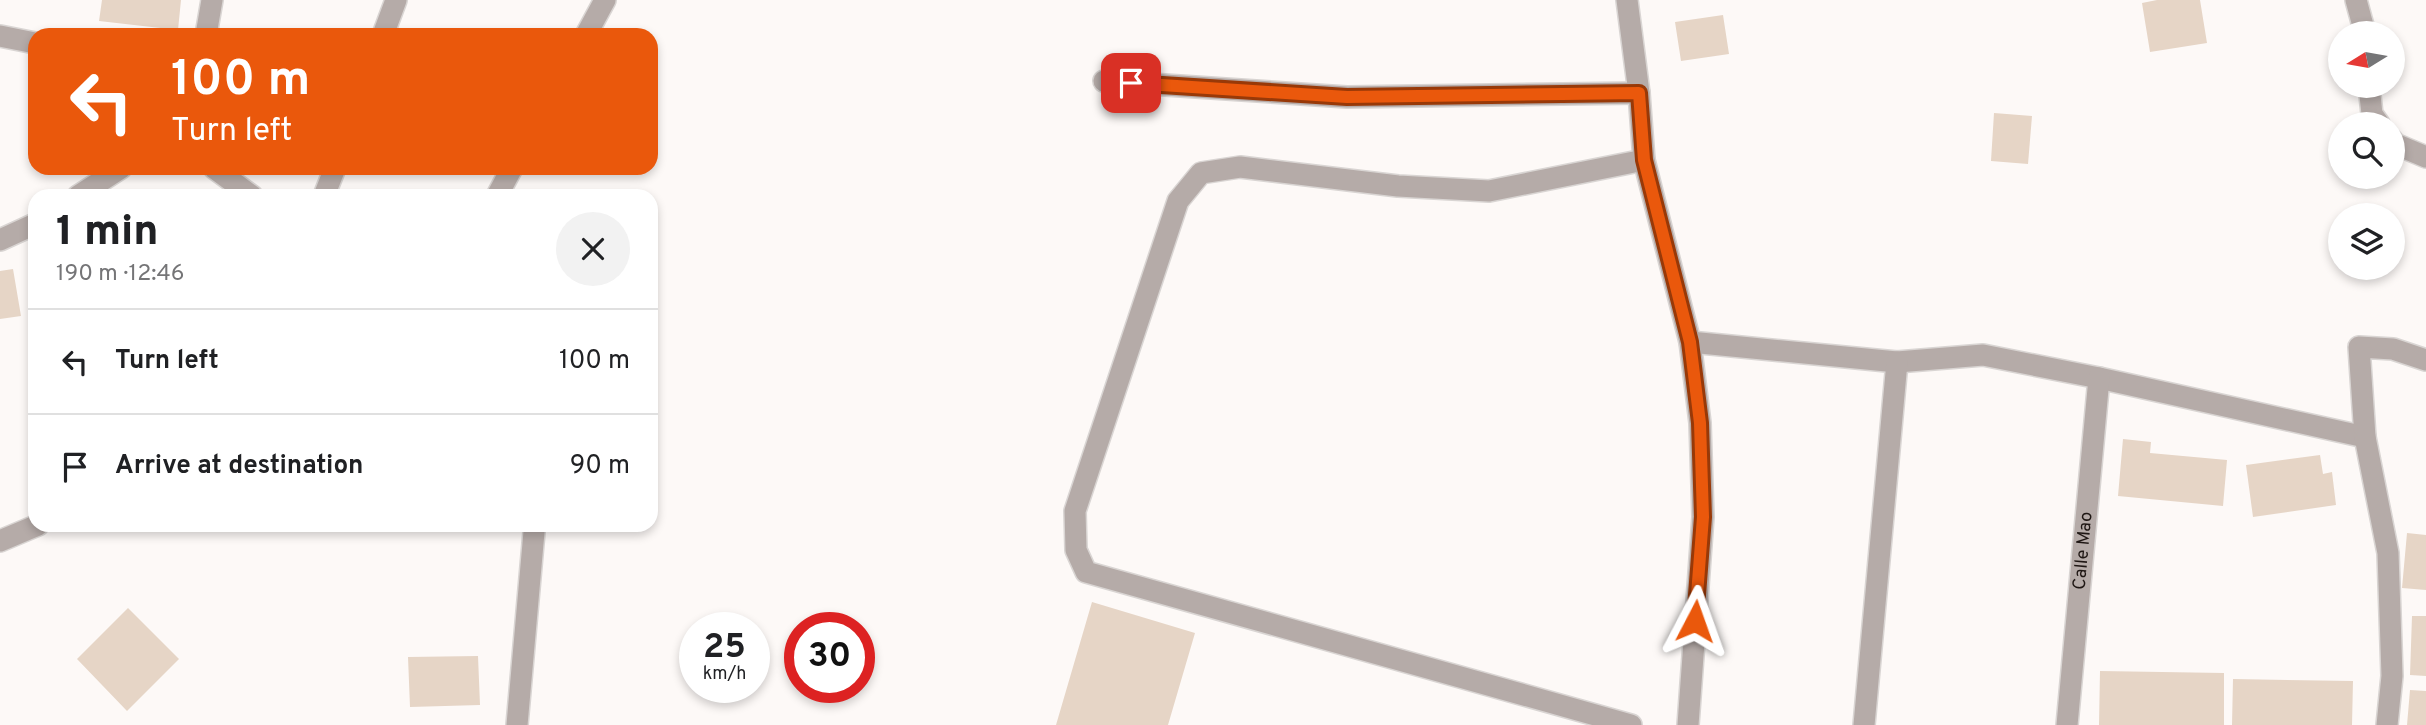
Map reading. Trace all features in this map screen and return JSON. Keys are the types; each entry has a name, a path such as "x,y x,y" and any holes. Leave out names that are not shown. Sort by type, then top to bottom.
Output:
{"street":[{"path":"207,28 212,0"},
{"path":"386,28 396,0"},
{"path":"590,28 605,0"},
{"path":"1628,0 1644,160 1690,342 1700,423 1703,517 1688,725"},
{"path":"2356,0 2362,21"},
{"path":"0,37 28,42"},
{"path":"1104,81 1347,97 1639,93"},
{"path":"2405,148 2426,157"},
{"path":"1631,725 1086,572 1076,550 1075,511 1178,201 1201,173 1240,167 1398,186 1489,191 1644,160"},
{"path":"89,189 110,175"},
{"path":"224,175 242,189"},
{"path":"0,240 28,227"},
{"path":"1690,342 1897,362 1983,355 2365,437"},
{"path":"2387,725 2392,676 2388,553 2365,437 2359,347 2393,349 2426,360"},
{"path":"1864,725 1897,362"},
{"name":"Calle Mao","path":"2067,725 2099,378"},
{"path":"0,541 28,529"},
{"path":"517,725 534,532"}],"building":[{"path":"102,0 181,0 178,28 99,21"},
{"path":"2157,0 2200,0 2207,43 2150,52 2142,3"},
{"path":"1723,15 1729,54 1681,61 1675,22"},
{"path":"1994,113 2032,116 2028,164 1991,161"},
{"path":"13,269 21,316 0,319 0,271"},
{"path":"2123,439 2151,442 2150,453 2227,460 2223,506 2118,496"},
{"path":"2320,455 2323,474 2332,472 2336,505 2253,517 2246,465"},
{"path":"2407,533 2426,535 2426,590 2402,588"},
{"path":"1092,602 1195,633 1168,725 1056,725"},
{"path":"128,608 179,659 127,711 77,659"},
{"path":"2412,616 2426,616 2426,676 2410,675"},
{"path":"478,656 480,705 410,707 408,657"},
{"path":"2100,671 2224,673 2224,725 2099,725"},
{"path":"2233,679 2353,681 2352,725 2232,725"},
{"path":"2410,690 2426,691 2426,725 2407,725"}],"route":[{"path":"1131,83 1347,97 1639,93 1644,160 1690,342 1700,423 1703,517 1695,621"}]}
